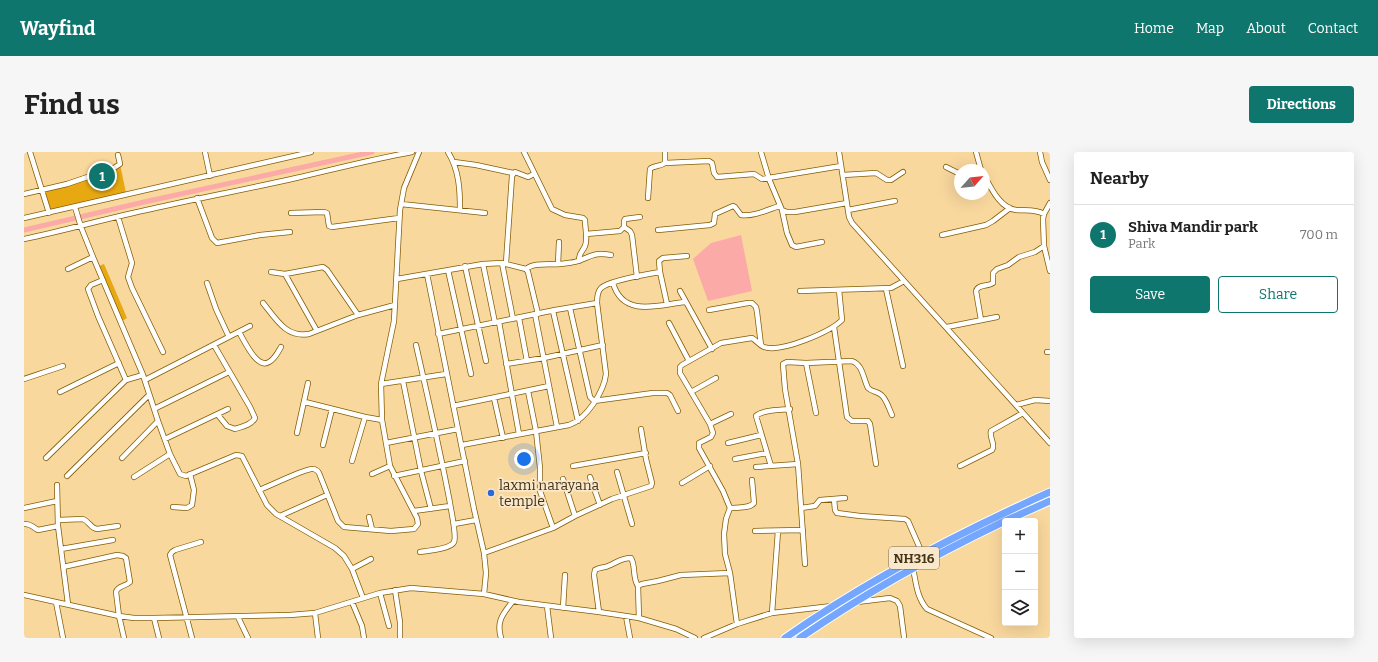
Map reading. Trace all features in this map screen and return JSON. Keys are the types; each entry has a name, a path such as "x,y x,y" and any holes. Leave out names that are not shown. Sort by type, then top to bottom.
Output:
{"highway":[{"name":"NH316","path":"785,638 833,606 922,554 1050,492"},
{"name":"NH316","path":"1012,518 1050,501"},
{"name":"NH316","path":"800,638 854,603 913,568 1002,522"}],"street":[{"path":"30,152 49,213"},
{"path":"205,152 210,176"},
{"path":"24,218 311,152"},
{"path":"24,239 197,198 295,178 373,159 412,152"},
{"path":"259,490 305,471 314,469 319,473 340,524 344,526 391,531 414,529 418,524 414,512 390,466 382,420 381,384 394,321 401,204 404,188 419,152"},
{"path":"448,152 454,162 460,188 460,210"},
{"path":"524,152 552,209 565,215 583,218 585,220 586,246 579,254 579,261"},
{"path":"665,152 665,163"},
{"path":"761,152 792,245 796,247 822,242"},
{"path":"839,152 848,210 852,223 1050,443"},
{"path":"976,152 978,164"},
{"path":"1040,152 1042,162 1050,180"},
{"path":"24,194 67,184 114,168 120,164 118,155"},
{"path":"648,198 650,169 665,163 708,161 712,163 714,174 717,177 754,174 762,179 841,166"},
{"path":"454,162 528,176 534,174"},
{"path":"946,167 954,171"},
{"path":"843,175 876,173 887,180 891,180 903,172"},
{"path":"513,173 504,263 513,319"},
{"path":"990,185 1001,202 1010,208 1036,211 1044,214"},
{"path":"197,198 212,238 217,243 260,235 290,232"},
{"path":"848,210 895,201"},
{"path":"658,230 710,226 714,223 715,214 733,206 740,215 743,216 780,208 787,212 795,212 847,203"},
{"path":"1050,203 1044,214 1044,246 1050,272"},
{"path":"401,204 485,213"},
{"path":"75,207 93,258 144,377 164,439 180,474 186,476 236,455 240,455 244,458 259,490 271,510 340,552 344,556 352,569 363,598"},
{"path":"942,235 986,224 993,221 1010,208"},
{"path":"291,213 327,213 328,224 332,227 399,218"},
{"path":"118,217 132,263 128,277 163,352"},
{"path":"586,234 620,231 624,227 625,219 640,217"},
{"path":"624,227 630,231 632,235 637,277"},
{"path":"558,264 560,242"},
{"path":"981,320 976,291 977,288 993,283 993,273 997,269 1008,265 1019,257 1041,249 1044,246"},
{"path":"526,269 531,266 579,261 601,253 611,255"},
{"path":"667,304 660,272 660,259 687,256"},
{"path":"68,269 93,258"},
{"path":"397,279 465,266 484,264 504,263 526,269 530,275 557,427"},
{"path":"484,264 506,364 519,434"},
{"path":"465,266 486,361"},
{"path":"271,272 285,274 323,267 327,270 358,315"},
{"path":"448,270 471,374"},
{"path":"462,445 569,425 578,421 584,416 605,383 606,374 597,303 597,295 600,289 613,283 660,272"},
{"path":"285,274 317,331"},
{"path":"427,274 446,374 484,553 486,573 485,595"},
{"path":"103,280 90,285 88,289 126,380"},
{"path":"800,292 886,289 895,288 904,281"},
{"path":"207,282 214,304 229,337"},
{"path":"613,283 617,295 635,306 649,307 686,302"},
{"path":"886,289 903,366"},
{"path":"736,624 724,532 726,519 730,508 698,445 698,443 713,435 710,424 679,370 682,365 726,342 752,338 761,345 769,348 784,347 834,328 842,320 839,290"},
{"path":"680,292 712,348"},
{"path":"263,303 287,331 293,334 303,335 358,315 395,305"},
{"path":"438,334 597,303"},
{"path":"709,310 752,303 756,307 761,345"},
{"path":"570,308 590,397 594,401"},
{"path":"553,311 578,421"},
{"path":"947,327 997,317"},
{"path":"519,318 528,361"},
{"path":"669,323 689,361"},
{"path":"46,458 126,380 144,377 214,345 250,326"},
{"path":"834,328 847,417 852,421 868,421 870,424 876,464"},
{"path":"239,332 255,358 263,364 267,364 271,361 281,347"},
{"path":"214,345 255,418 251,423 235,429 227,426 218,414"},
{"path":"416,345 443,466 454,524 455,541 449,547 420,552"},
{"path":"506,364 544,358 603,345"},
{"path":"805,564 798,464 782,366 787,362 856,362 860,367 870,391 878,393 882,396 892,415"},
{"path":"60,392 119,363"},
{"path":"806,363 816,413"},
{"path":"24,379 63,366"},
{"path":"154,409 229,372"},
{"path":"381,384 446,374"},
{"path":"692,392 716,378"},
{"path":"403,380 431,509"},
{"path":"297,433 308,383"},
{"path":"453,406 549,386"},
{"path":"528,391 536,431 540,468 540,491 553,528"},
{"path":"594,401 653,393 667,393 670,395 678,411"},
{"path":"67,476 149,395"},
{"path":"494,398 502,438"},
{"path":"1016,405 1035,400 1050,401"},
{"path":"304,402 382,420"},
{"path":"164,439 228,409"},
{"path":"323,445 332,409"},
{"path":"771,466 756,416 758,414 790,409"},
{"path":"960,466 992,450 994,444 990,434 991,432 1023,413"},
{"path":"710,424 731,414"},
{"path":"352,460 364,417"},
{"path":"122,458 158,421"},
{"path":"386,443 458,429"},
{"path":"484,553 553,528 600,505 651,486 652,482 641,429"},
{"path":"728,443 761,435"},
{"path":"573,466 646,453"},
{"path":"735,459 767,453"},
{"path":"134,477 170,454"},
{"path":"394,476 465,461"},
{"path":"756,467 798,464"},
{"path":"372,474 390,466"},
{"path":"682,483 710,466"},
{"path":"617,472 632,524"},
{"path":"173,507 187,508 192,505 194,490 190,474"},
{"path":"590,476 600,505"},
{"path":"564,479 575,516"},
{"path":"730,508 752,506 754,503 752,480"},
{"path":"57,485 58,526 68,604"},
{"path":"280,516 327,495"},
{"path":"801,508 815,506 820,500 845,498"},
{"path":"834,500 835,510 839,513 905,519 909,523 922,554"},
{"path":"24,508 57,501"},
{"path":"414,512 450,506"},
{"path":"369,517 372,529"},
{"path":"58,520 83,518 97,529 118,526"},
{"path":"454,524 476,520"},
{"path":"24,524 32,524 38,530 58,526"},
{"path":"754,531 803,530"},
{"path":"772,613 778,531"},
{"path":"61,549 114,540"},
{"path":"192,638 170,555 176,550 201,542"},
{"path":"63,567 117,555 126,558 130,582 119,587 116,592 124,638"},
{"path":"599,612 594,575 595,570 609,566 622,559 630,558 633,562 635,581 638,586 639,618"},
{"path":"352,569 371,559"},
{"path":"913,568 919,597 927,609 991,638"},
{"path":"638,586 681,575 730,573"},
{"path":"563,608 565,575"},
{"path":"24,595 134,618 238,617 315,613 363,598 395,590 411,588 485,595 511,601 639,618 676,629 695,638"},
{"path":"395,590 400,622 400,638"},
{"path":"380,594 389,626"},
{"path":"854,603 890,598 897,601 900,606 904,637"},
{"path":"501,638 499,624 511,601"},
{"path":"56,602 63,638"},
{"path":"352,602 362,626 364,638"},
{"path":"547,606 551,638"},
{"path":"704,638 736,624 772,613 787,610 833,606"},
{"path":"315,613 318,638"},
{"path":"626,616 630,638"},
{"path":"238,617 248,638"},
{"path":"154,618 159,638"}],"shaded area":[{"path":"120,164 126,193 49,211 42,189"},
{"path":"741,235 752,291 708,301 693,259 711,243"},
{"path":"104,264 127,318 122,321 99,266"}],"waterway":[{"path":"24,230 372,152"}],"place":[{"name":"Shiva Mandir park","path":"102,176"},
{"name":"laxmi narayana temple","path":"491,493"}]}
